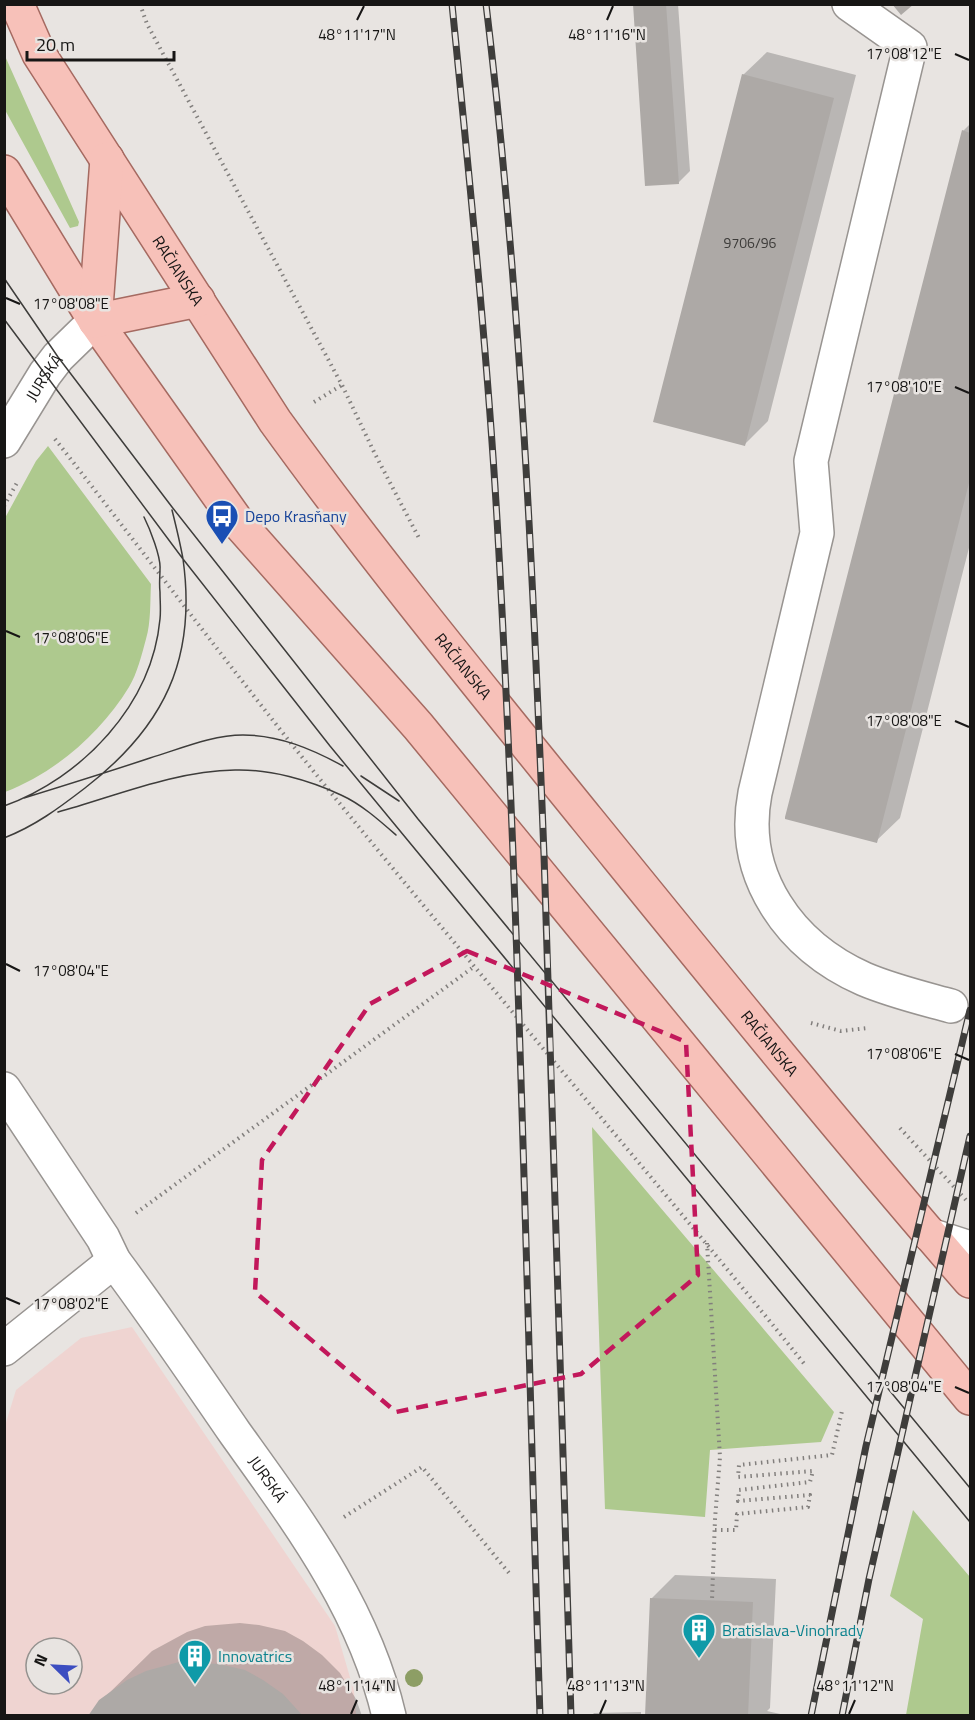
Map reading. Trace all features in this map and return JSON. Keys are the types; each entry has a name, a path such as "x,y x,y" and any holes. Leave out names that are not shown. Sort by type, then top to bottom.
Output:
{"main road":[{"name":"RAČIANSKA","path":"17,4 39,54 275,421 316,477 443,641 708,968 970,1281"},
{"path":"95,321 107,159"},
{"path":"4,172 95,321 236,520 417,726 970,1398"},
{"path":"95,321 198,300"}],"street":[{"path":"849,4 910,47 811,460 817,533 754,794 751,811 752,846 764,885 776,905 794,930 824,957 863,979 951,1006"},
{"name":"JURSKÁ","path":"4,441 58,357 95,321"},
{"name":"JURSKÁ","path":"4,1089 108,1250 310,1539 358,1624 383,1689 389,1716"},
{"path":"930,1235 970,1248"},
{"path":"4,1349 108,1250"}],"path":[{"path":"140,4 147,24 342,385 419,538"},
{"path":"24,407 50,433 290,742 584,1099 706,1242 806,1366"},
{"path":"108,1250 475,966"},
{"path":"706,1242 720,1457 712,1600"},
{"path":"715,1530 736,1530 737,1514 808,1507 810,1495 738,1501 739,1490 810,1482 813,1471 738,1477 739,1465 832,1455 842,1411"},
{"path":"310,1539 422,1467 509,1573"}],"highlighted area":[{"path":"467,951 686,1042 698,1275 581,1374 396,1412 255,1292 262,1160 370,1004"}],"shaded area":[{"path":"132,1327 335,1626 354,1691 356,1715 5,1716 4,1429 16,1390 81,1338"}],"green space":[{"path":"5,56 79,222 78,226 70,228 5,110"},
{"path":"48,446 151,584 149,626 132,682 105,720 59,763 24,784 5,792 5,518 36,461"},
{"path":"592,1127 834,1412 821,1442 710,1450 705,1517 605,1509"},
{"path":"913,1510 970,1577 970,1715 906,1715 923,1619 890,1596"}],"building":[{"path":"633,4 666,4 679,184 645,186"},
{"path":"892,4 914,4 901,15"},
{"path":"742,74 834,98 745,446 653,422"},
{"path":"962,130 970,133 970,479 877,843 785,819 785,817"},
{"name":"Bratislava-Vinohrady","path":"650,1598 753,1602 748,1716 645,1716"},
{"name":"Innovatrics","path":"179,1662 219,1664 245,1670 283,1694 303,1716 88,1716 99,1700 127,1680 146,1671"}],"tram line":[{"path":"4,278 58,357 172,507 418,819 970,1488"},
{"path":"4,319 183,559 330,746 970,1522"},
{"path":"4,838 26,828 56,809 112,765 136,741 169,688 179,659 185,628 186,595 183,559 172,510"},
{"path":"4,806 60,777 86,757 128,709 143,681 154,651 160,619 160,564 144,517"},
{"path":"24,798 220,737 243,735 282,740 343,766"},
{"path":"58,812 167,780 212,771 248,770 303,780 329,790 363,808 396,835"},
{"path":"361,776 399,801"}],"railway":[{"path":"452,4 488,390 505,669 512,818 540,1716"},
{"path":"486,4 508,216 524,429 535,642 548,963 571,1716"},
{"path":"811,1716 866,1446 970,1010"},
{"path":"842,1716 869,1579 970,1136"}],"place":[{"name":"Depo Krasňany","path":"222,545"},
{"name":"Bratislava-Vinohrady","path":"699,1659"},
{"name":"Innovatrics","path":"195,1685"}]}
